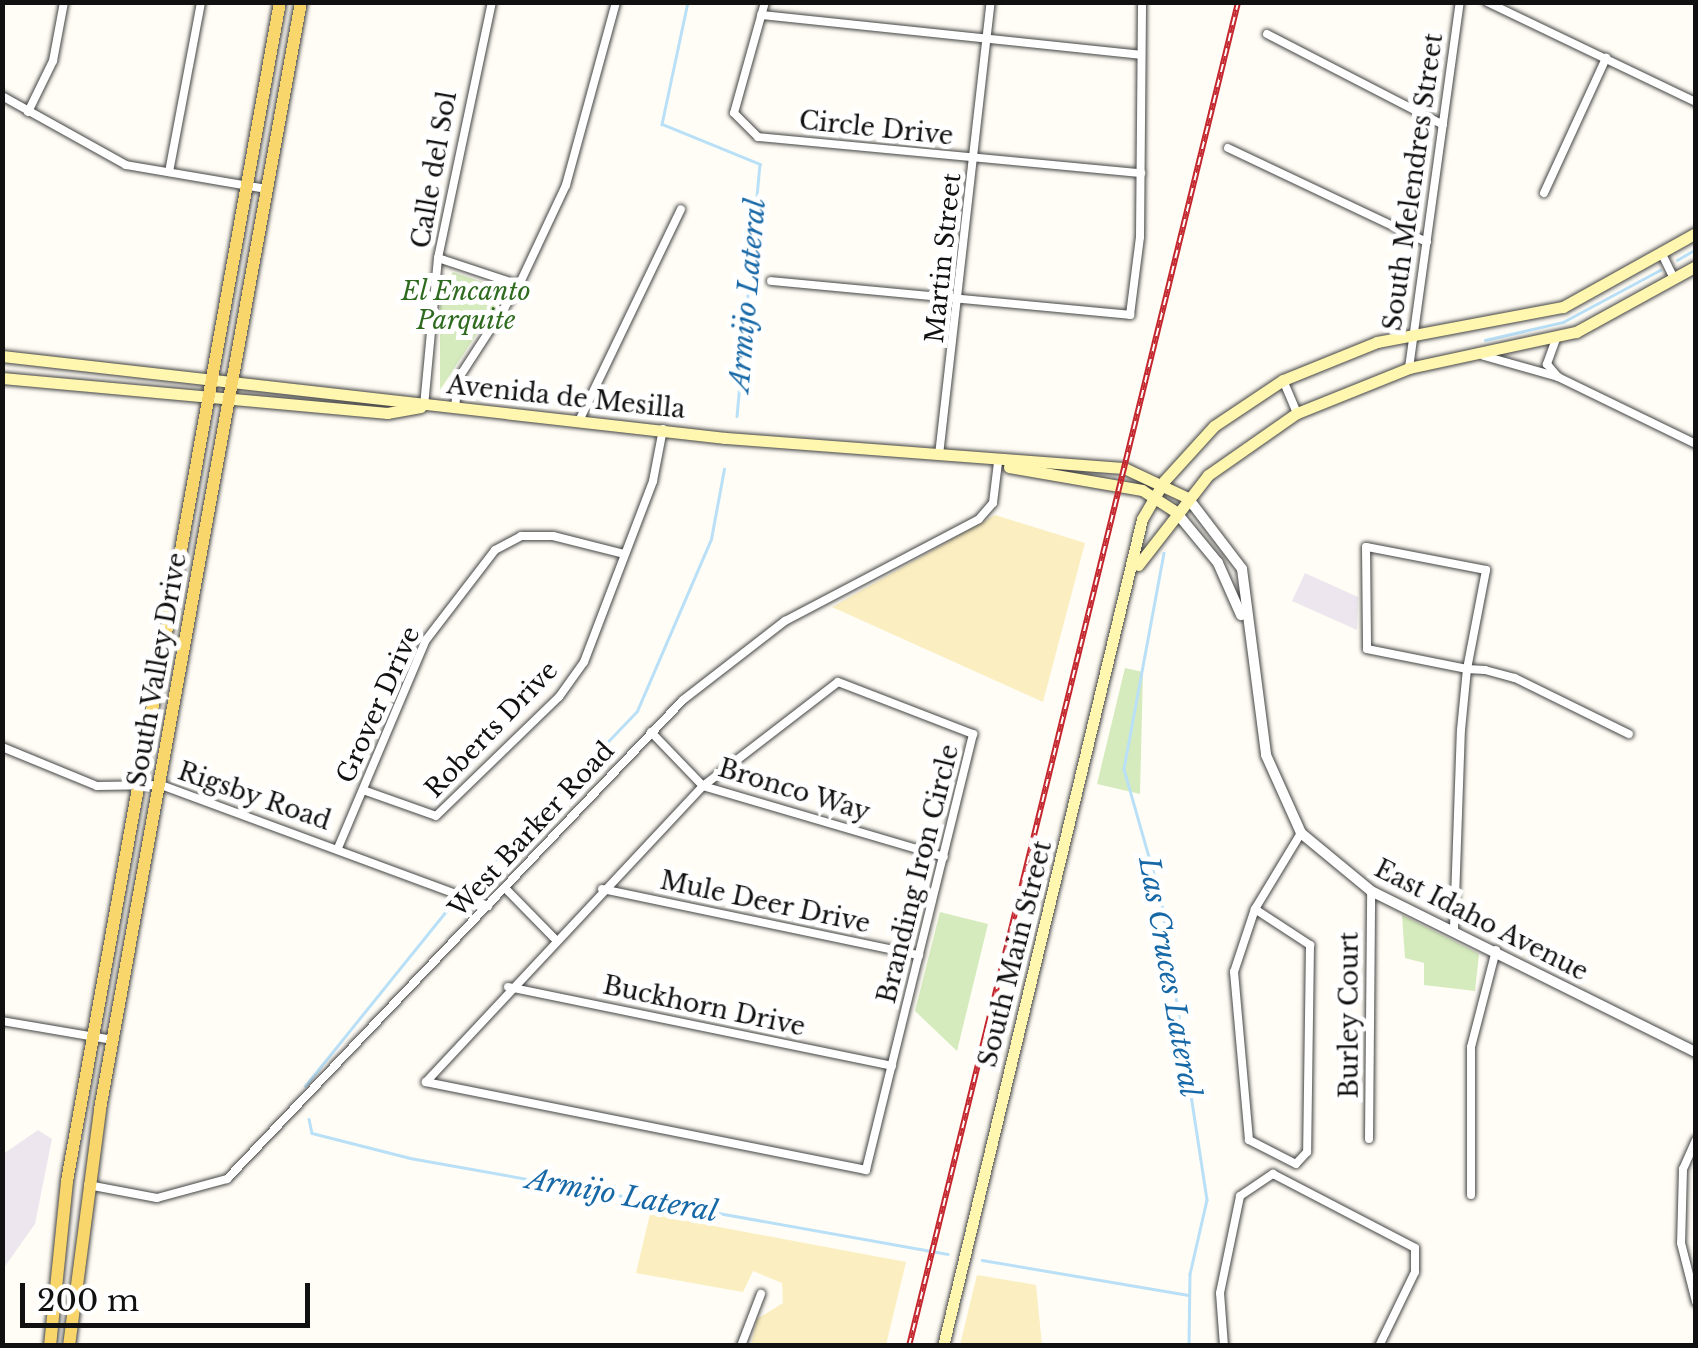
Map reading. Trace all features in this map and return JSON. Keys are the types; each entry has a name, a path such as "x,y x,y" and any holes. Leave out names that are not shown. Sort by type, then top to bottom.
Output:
{"main road":[{"name":"South Valley Drive","path":"50,1346 93,1036 280,2"},
{"name":"South Valley Drive","path":"72,1346 70,1330 88,1185 301,2"},
{"name":"South Main Street","path":"943,1346 1133,572 1155,496 1164,481 1214,426 1283,380 1411,338 1562,307 1696,233"},
{"name":"South Main Street","path":"1133,572 1188,498 1298,413 1408,368 1484,356 1556,338 1696,266"},
{"name":"Avenida de Mesilla","path":"2,356 214,375 455,410 1000,464 1124,468 1164,481 1188,498"},
{"name":"Avenida de Mesilla","path":"2,378 387,413 424,406"},
{"name":"Avenida de Mesilla","path":"1000,464 1155,496 1176,512"}],"street":[{"path":"28,112 53,61 64,2"},
{"path":"169,172 201,2"},
{"name":"Calle del Sol","path":"424,406 438,258 492,2"},
{"path":"455,410 458,379 519,285 575,160 616,2"},
{"name":"Circle Drive","path":"765,2 734,113 742,129 974,160 1141,172"},
{"name":"Martin Street","path":"938,457 962,298 991,2"},
{"path":"770,280 1130,315 1141,172 1142,2"},
{"name":"South Melendres Street","path":"1408,368 1460,2"},
{"path":"1487,2 1696,102"},
{"path":"761,15 1141,54"},
{"path":"1267,34 1443,124"},
{"path":"1544,192 1606,58"},
{"path":"2,96 99,154 169,172 267,189"},
{"path":"1228,148 1427,242"},
{"path":"578,422 681,209"},
{"path":"1662,254 1674,278"},
{"path":"438,258 519,285"},
{"path":"1556,338 1546,364 1558,377"},
{"path":"1484,356 1558,377 1696,444"},
{"path":"1283,380 1298,413"},
{"name":"Roberts Drive","path":"363,790 428,817 456,803 584,662 624,554 663,430"},
{"name":"West Barker Road","path":"88,1185 157,1198 227,1180 652,732 785,622 979,519 993,503 1000,464"},
{"name":"East Idaho Avenue","path":"1188,498 1242,570 1241,616 1266,754 1301,833 1371,891 1454,928 1696,1052"},
{"name":"East Idaho Avenue","path":"1176,512 1218,563 1241,616"},
{"name":"Grover Drive","path":"338,848 426,640 496,550 520,536 553,536 624,554"},
{"path":"1454,928 1467,670 1486,570 1366,548 1367,650 1467,670 1515,678 1629,734"},
{"name":"Branding Iron Circle","path":"838,682 974,734 866,1170 426,1082 508,987 703,786 838,682"},
{"name":"Bronco Way","path":"652,732 703,786 944,856"},
{"name":"Rigsby Road","path":"2,747 97,786 162,785 488,906"},
{"path":"1255,909 1310,945 1308,1152 1296,1164 1249,1140 1234,972 1255,909 1301,833"},
{"path":"505,888 554,938"},
{"name":"Mule Deer Drive","path":"602,889 919,956"},
{"name":"Burley Court","path":"1369,1139 1371,891"},
{"path":"1471,1195 1472,1047 1496,950"},
{"name":"Buckhorn Drive","path":"508,987 892,1066"},
{"path":"2,1021 113,1040"},
{"path":"1696,1140 1682,1169 1681,1243 1696,1302"},
{"path":"1224,1346 1220,1293 1240,1196 1274,1174 1414,1248 1415,1272 1379,1346"},
{"path":"741,1346 761,1294"}],"shaded area":[{"path":"1305,573 1358,597 1357,630 1292,601"},
{"path":"38,1130 52,1139 35,1224 3,1269 3,1154"}],"green space":[{"name":"El Encanto Parquite","path":"453,272 497,287 501,297 440,390 440,299"},
{"path":"1125,668 1143,672 1140,794 1097,784"},
{"path":"940,912 988,924 957,1051 915,1011"},
{"path":"1402,915 1479,954 1475,991 1424,985 1424,963 1405,958"}],"sand":[{"path":"995,515 1085,543 1043,702 832,607"},
{"path":"650,1214 906,1262 886,1345 751,1345 757,1319 783,1303 782,1283 753,1271 743,1292 636,1273"},
{"path":"977,1275 1036,1285 1042,1345 960,1345"}],"waterway":[{"name":"Armijo Lateral","path":"688,2 662,124 760,164 737,416"},
{"name":"Las Cruces Lateral","path":"1677,260 1696,249"},
{"name":"Las Cruces Lateral","path":"1485,340 1563,322 1660,270"},
{"name":"Armijo Lateral","path":"467,889 637,711 711,539 724,469"},
{"name":"Las Cruces Lateral","path":"1164,553 1124,769 1161,899 1207,1200 1190,1274 1189,1346"},
{"name":"Armijo Lateral","path":"305,1086 456,899"},
{"name":"Armijo Lateral","path":"309,1119 312,1133 410,1158 948,1254"},
{"name":"Armijo Lateral","path":"982,1260 1188,1295"}],"railway":[{"path":"909,1346 1238,2"}]}
